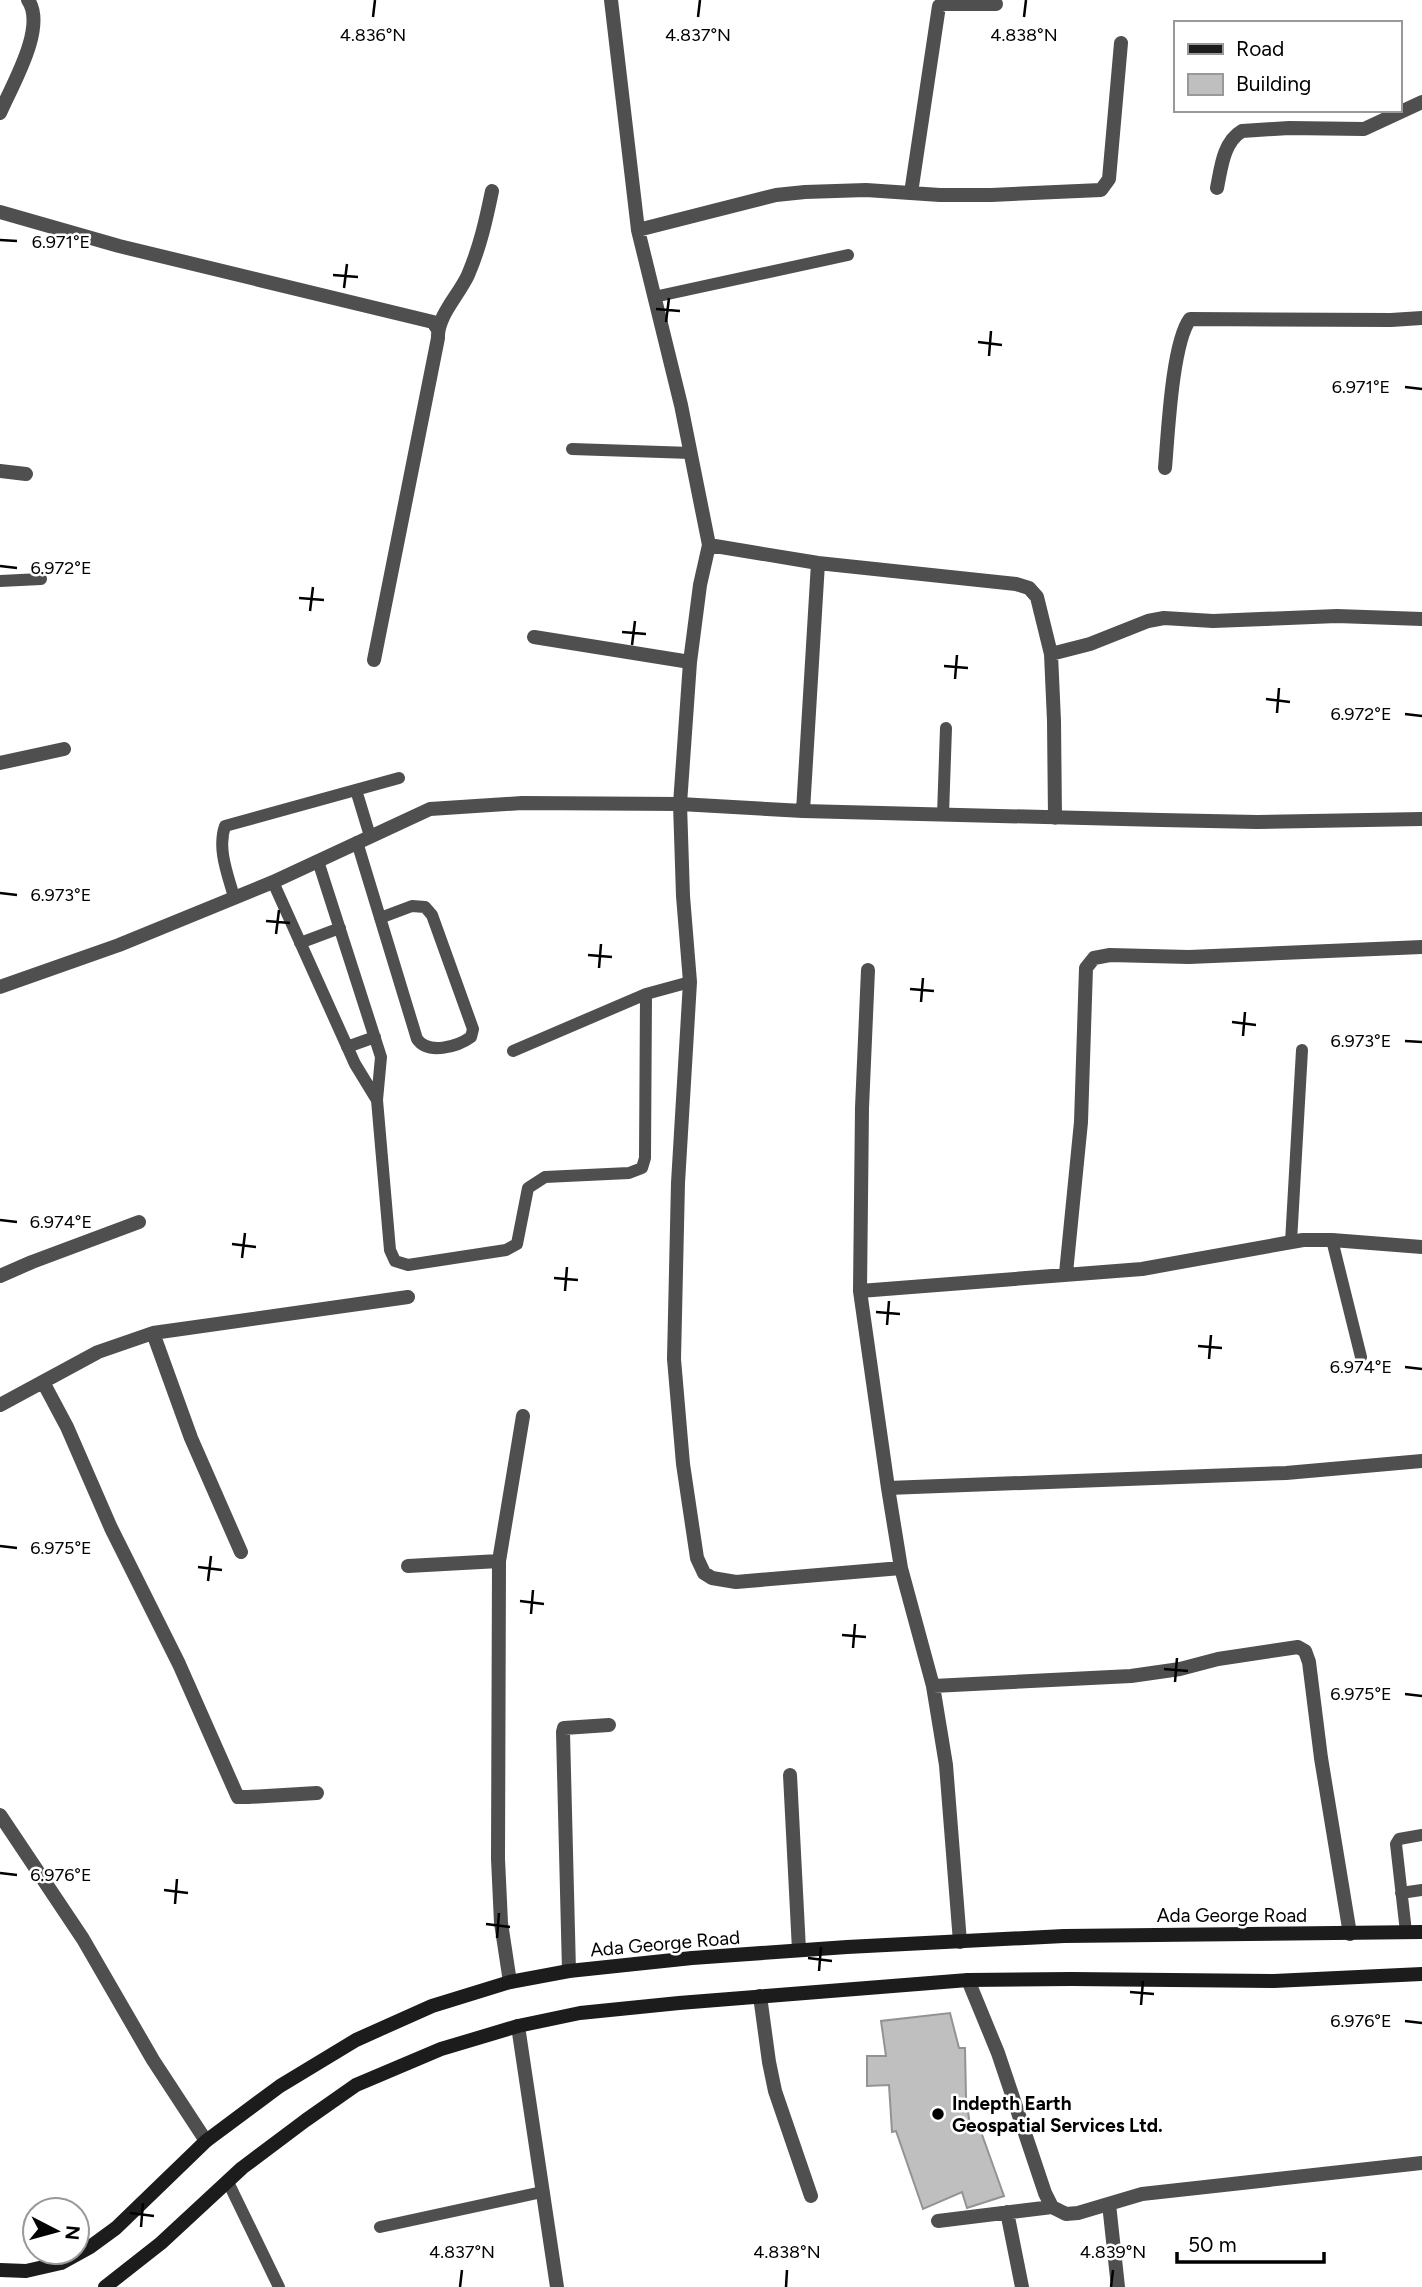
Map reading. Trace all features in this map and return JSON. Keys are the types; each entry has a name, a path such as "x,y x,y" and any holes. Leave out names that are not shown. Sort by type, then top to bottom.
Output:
{"main road":[{"name":"Ada George Road","path":"0,2270 26,2271 61,2263 90,2247 116,2228 206,2141 280,2086 356,2040 432,2006 510,1982 569,1971 800,1950 1078,1936 1422,1932"},
{"path":"105,2287 161,2243 228,2182 306,2120 356,2085 441,2049 518,2026 580,2013 968,1980 1274,1980 1422,1975"}],"street":[{"path":"0,113 34,34 33,8 28,0"},
{"path":"611,0 638,230 691,453 709,545 700,585 690,662 680,804 683,896 690,982 678,1182 674,1359 683,1464 697,1558 704,1573 712,1578 736,1582 901,1568"},
{"path":"911,193 939,6 996,4"},
{"path":"638,230 776,195 866,190 991,195 1101,190 1109,179 1121,43"},
{"path":"1401,112 1422,102"},
{"path":"1217,188 1222,158 1236,135 1242,131 1289,128 1364,129 1401,112"},
{"path":"437,328 467,278 483,238 492,191"},
{"path":"0,212 118,246 433,322 438,338 374,660"},
{"path":"1165,468 1177,361 1182,332 1189,319 1422,318"},
{"path":"0,471 26,474"},
{"path":"709,545 818,564 1016,584 1029,588 1037,597 1051,654 1055,818"},
{"path":"803,811 818,564"},
{"path":"1051,654 1090,644 1148,621 1164,618 1213,621 1337,616 1422,619"},
{"path":"534,636 690,662"},
{"path":"0,763 64,750"},
{"path":"0,987 119,945 273,882 430,809 522,803 680,804 803,811 1055,818 1257,822 1422,819"},
{"path":"1066,1273 1081,1122 1086,968 1094,958 1110,955 1189,957 1422,947"},
{"path":"868,970 862,1108 860,1291 887,1488 901,1568 933,1686 946,1765 960,1942"},
{"path":"0,1276 139,1222"},
{"path":"860,1291 1142,1269 1292,1242 1332,1240 1422,1247"},
{"path":"0,1405 98,1352 153,1333 408,1297"},
{"path":"153,1333 191,1438 241,1552"},
{"path":"43,1382 67,1427 111,1528 179,1664 238,1797 317,1793"},
{"path":"510,1982 501,1923 498,1859 499,1561 523,1416"},
{"path":"887,1488 1286,1473 1422,1461"},
{"path":"408,1566 499,1561"},
{"path":"933,1686 1132,1676 1298,1647 1305,1651 1309,1662 1321,1758 1350,1934"},
{"path":"569,1971 563,1732 564,1727 609,1725"},
{"path":"790,1775 800,1950"},
{"path":"0,1815 83,1939 153,2060 206,2141"},
{"path":"968,1980 998,2053 1052,2207"},
{"path":"760,1996 775,2091 811,2196"},
{"path":"518,2026 556,2287"},
{"path":"939,2221 1052,2207 1066,2214 1078,2213 1142,2194 1422,2163"},
{"path":"1109,2204 1118,2287"},
{"path":"1007,2212 1022,2287"}],"lane":[{"path":"654,297 848,255"},
{"path":"572,449 691,453"},
{"path":"0,581 41,579"},
{"path":"943,815 946,729"},
{"path":"234,897 222,849 221,836 225,826 399,778"},
{"path":"356,790 380,918 417,1039 422,1046 430,1049 465,1041 471,1037 472,1029 432,915 425,907 412,906 380,918"},
{"path":"318,861 382,1057 377,1100 390,1250 395,1261 408,1265 506,1250 517,1244 528,1188 545,1177 629,1174 642,1168 645,1158 646,994"},
{"path":"273,882 355,1064 377,1100"},
{"path":"300,943 340,928"},
{"path":"513,1051 646,994 690,982"},
{"path":"347,1047 375,1037"},
{"path":"1292,1242 1302,1050"},
{"path":"1332,1240 1362,1357"},
{"path":"1406,1932 1396,1844 1399,1839 1422,1835"},
{"path":"1401,1893 1422,1890"},
{"path":"228,2182 279,2287"},
{"path":"380,2227 542,2192"}],"building":[{"path":"950,2013 959,2048 965,2048 966,2098 971,2132 980,2129 1004,2196 967,2208 962,2192 923,2209 896,2131 892,2132 889,2085 867,2086 867,2056 886,2056 881,2021"}],"place":[{"name":"Indepth Earth Geospatial Services Ltd.","path":"938,2114"}]}
